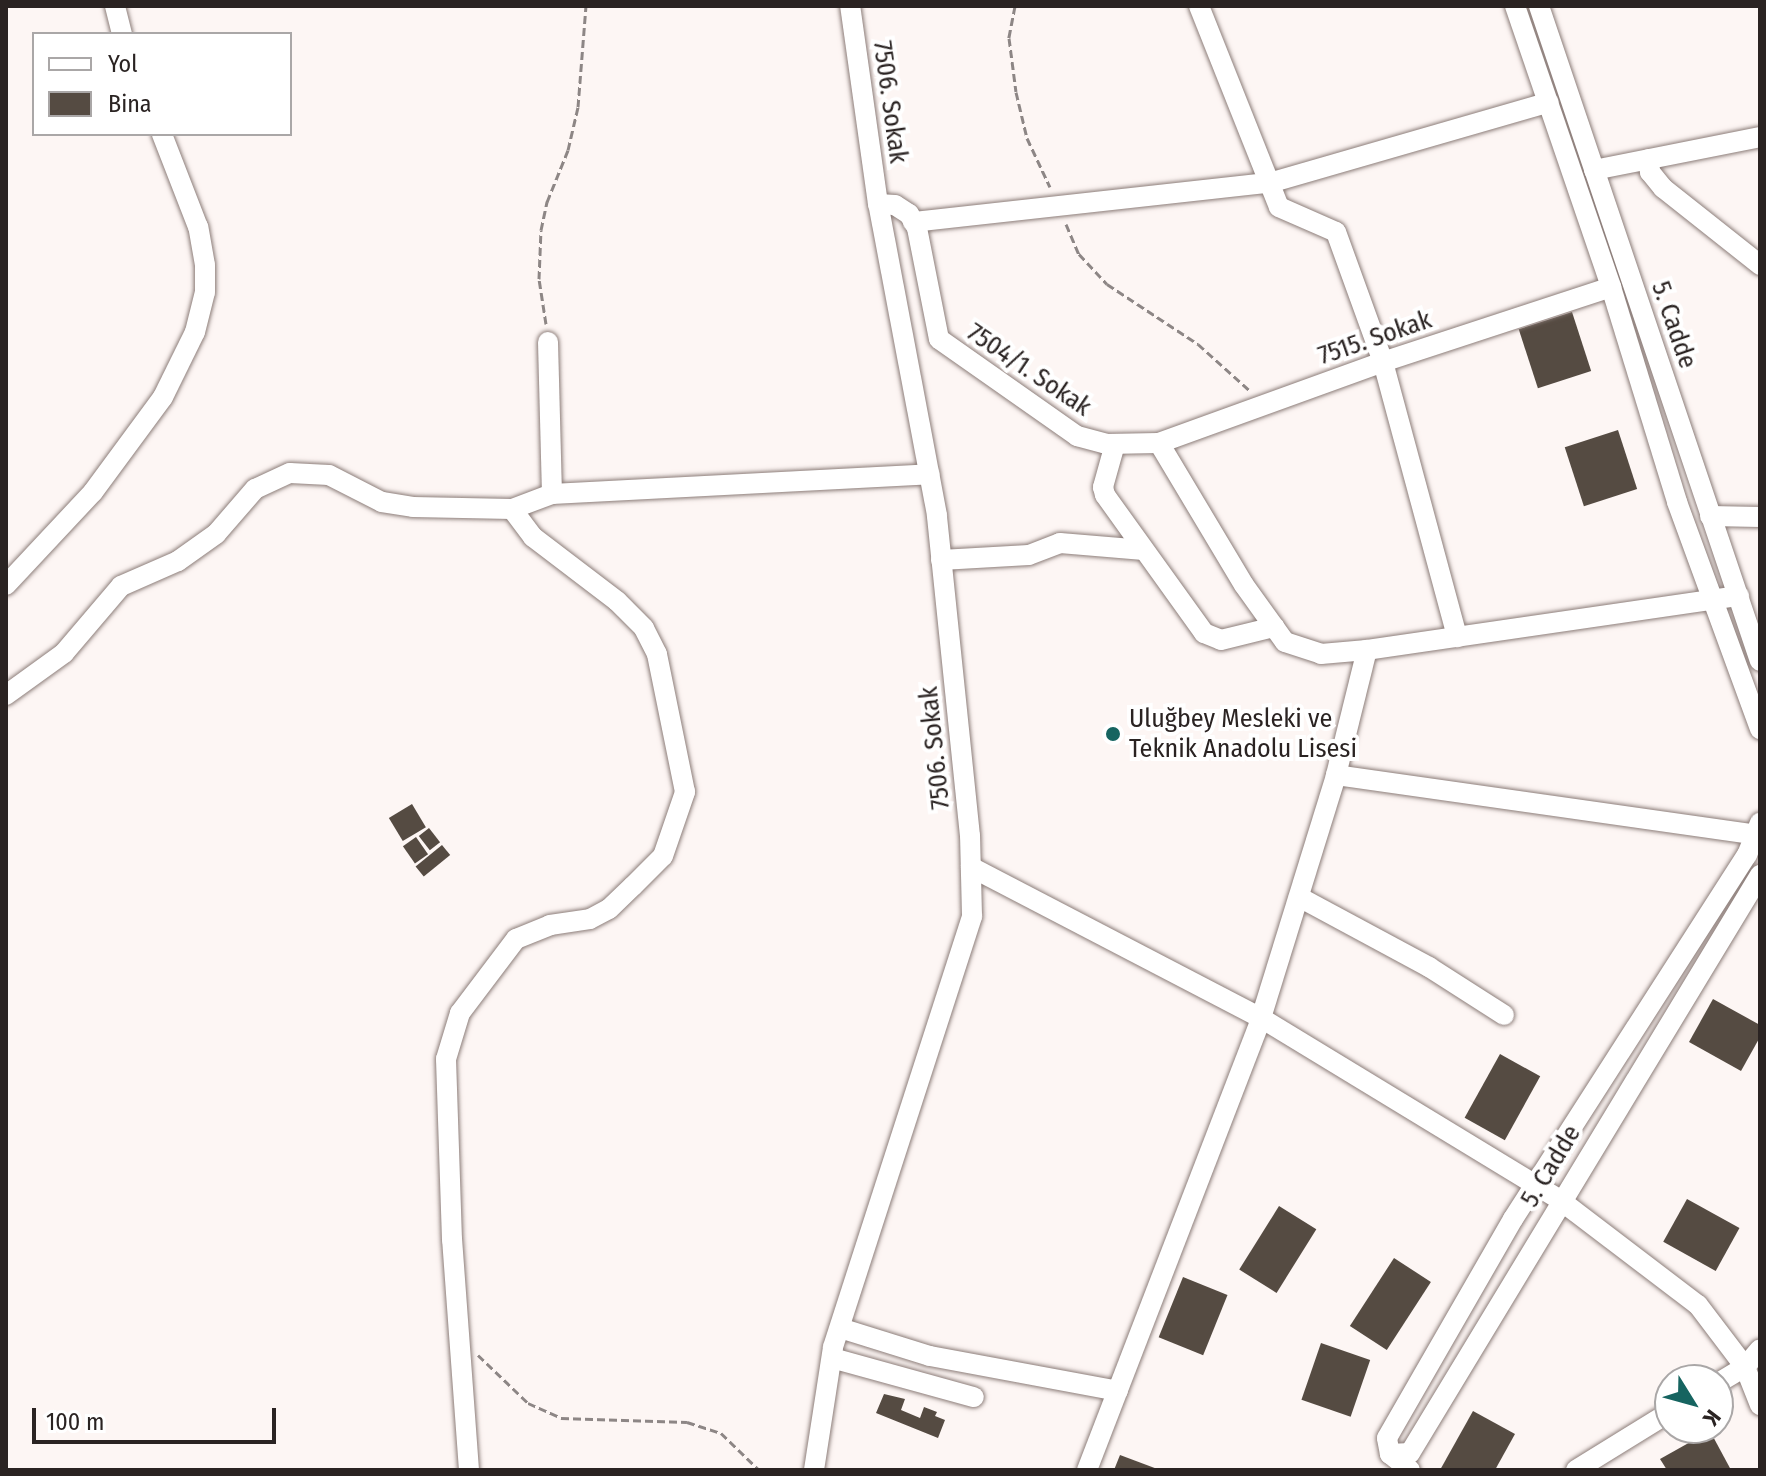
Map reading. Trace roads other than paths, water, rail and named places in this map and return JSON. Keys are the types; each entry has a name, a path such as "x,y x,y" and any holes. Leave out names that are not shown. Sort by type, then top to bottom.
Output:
{"street":[{"path":"115,6 122,32"},
{"name":"7506. Sokak","path":"814,1470 832,1358 840,1328 972,916 971,867 941,560 929,474 878,204 850,6"},
{"path":"1199,6 1279,207 1336,232 1383,362 1457,637"},
{"path":"1515,6 1611,287 1677,502 1760,729"},
{"name":"5. Cadde","path":"1539,6 1760,661"},
{"path":"878,204 895,205 913,222 1269,183 1549,102"},
{"path":"6,585 93,492 163,397 195,332 205,292 205,265 198,227 163,136"},
{"path":"1594,170 1760,137"},
{"path":"1649,159 1650,172 1663,188 1760,265"},
{"name":"7504/1. Sokak","path":"913,222 939,339 1077,436 1115,444 1159,443"},
{"name":"7515. Sokak","path":"1159,443 1383,362 1611,287"},
{"path":"548,342 552,494"},
{"path":"1159,443 1244,585 1285,642 1321,654 1739,596"},
{"path":"1115,444 1103,487 1105,495 1210,637 1231,638 1274,627"},
{"path":"6,695 64,653 121,586 143,573 178,561 216,534 255,489 290,473 329,475 382,502 413,507 512,509 552,494 929,474"},
{"path":"469,1470 452,1240 446,1059 460,1013 516,939 550,925 590,919 609,909 633,886 663,856 685,792 657,654 644,628 617,601 533,537 512,509"},
{"path":"1710,516 1760,517"},
{"path":"941,560 1029,555 1060,543 1144,550"},
{"path":"1087,1470 1261,1018 1336,775 1367,650"},
{"path":"1336,775 1758,830 1747,855 1537,1187 1513,1219 1387,1438 1384,1462 1410,1470"},
{"path":"971,867 1261,1018 1560,1200 1698,1305 1745,1367 1760,1405"},
{"name":"5. Cadde","path":"1384,1462 1410,1453 1560,1200 1760,875"},
{"path":"1299,897 1429,967 1504,1015"},
{"path":"1736,916 1760,899"},
{"path":"840,1328 930,1356 1118,1391"},
{"path":"1734,1374 1745,1367 1760,1349"},
{"path":"832,1358 974,1397"},
{"path":"1576,1470 1654,1422"}],"place":[{"name":"Uluğbey Mesleki ve Teknik Anadolu Lisesi","path":"1113,734"}]}
